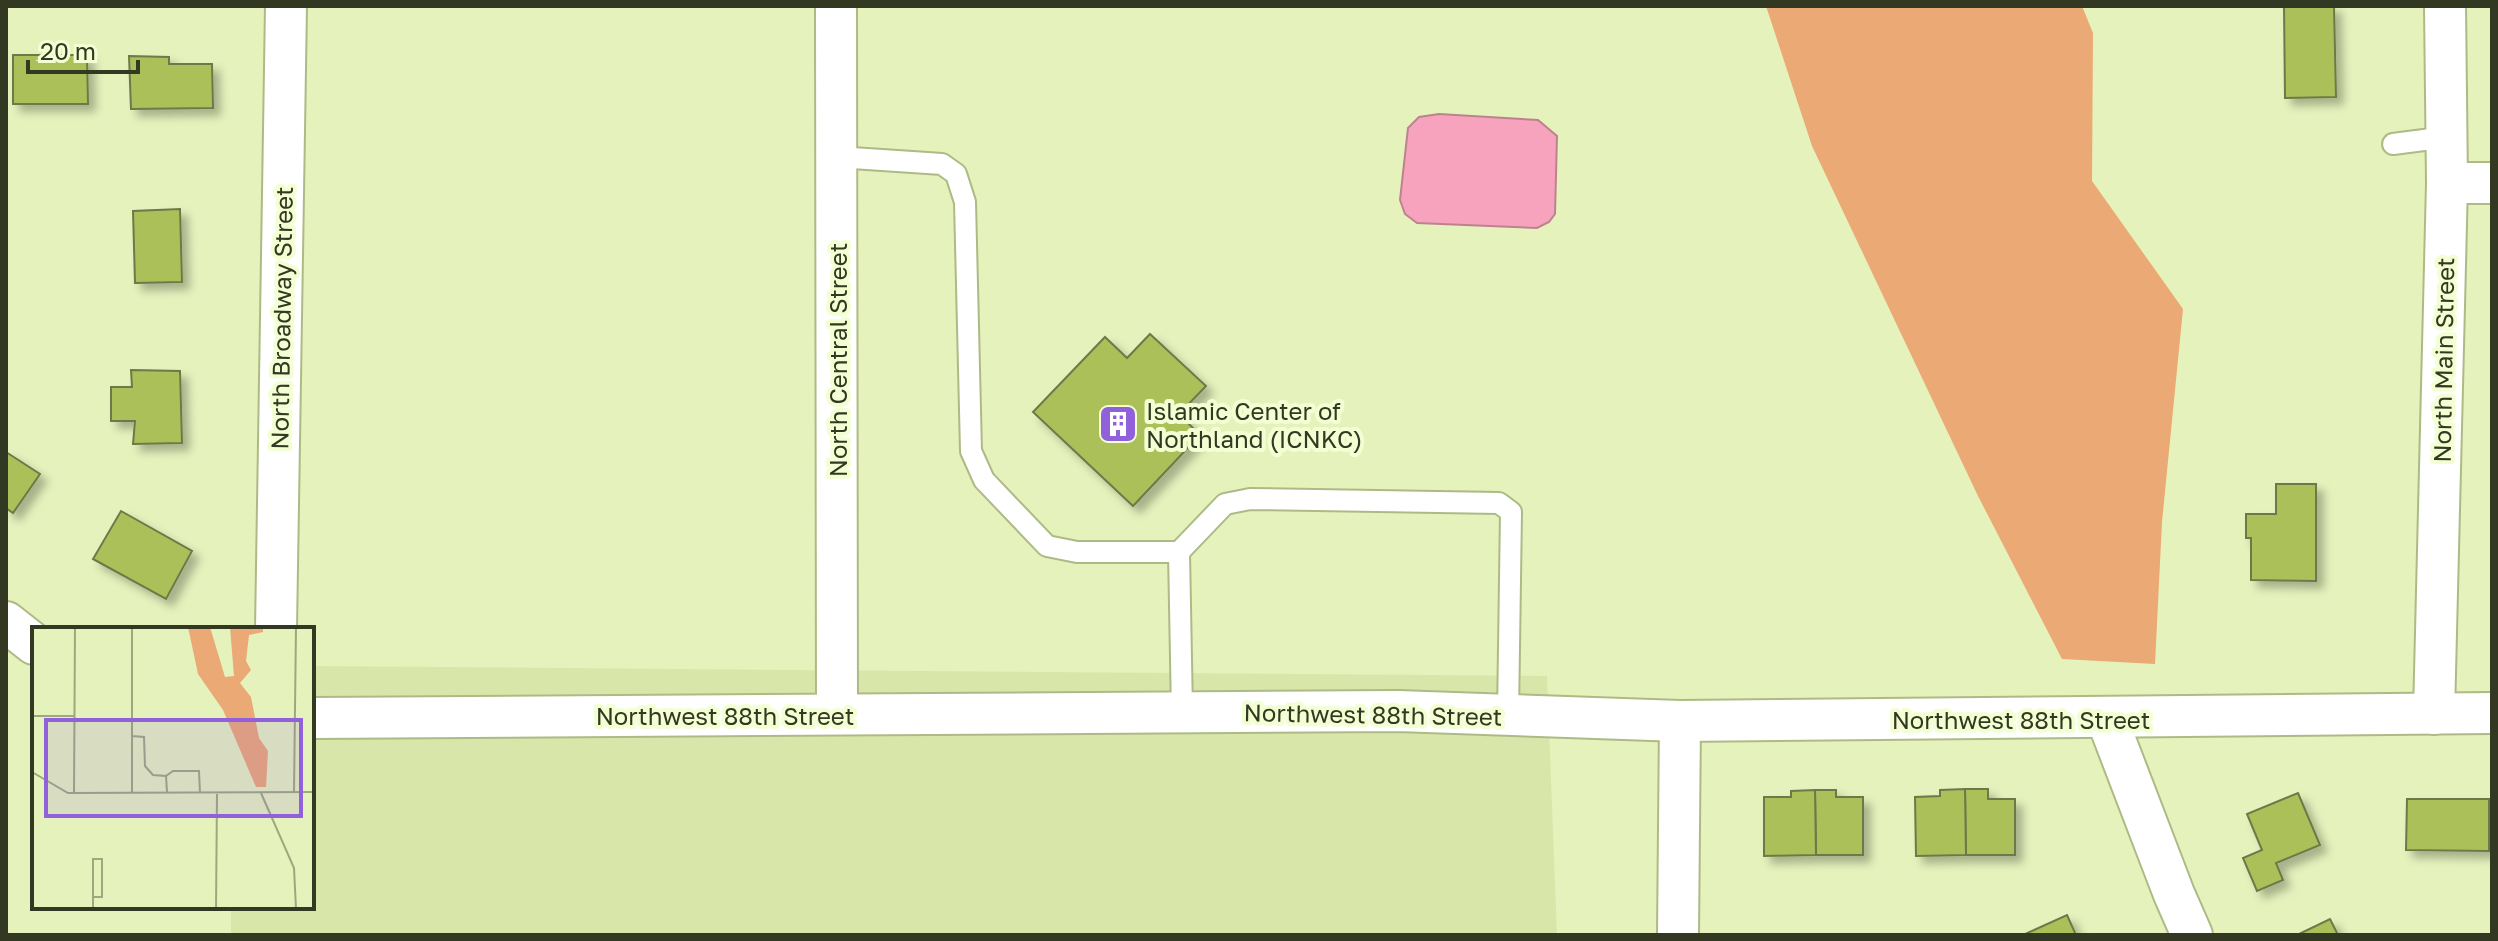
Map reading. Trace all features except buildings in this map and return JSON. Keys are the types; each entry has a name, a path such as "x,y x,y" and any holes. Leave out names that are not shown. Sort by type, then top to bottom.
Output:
{"street":[{"name":"North Broadway Street","path":"276,627 286,6"},
{"name":"North Central Street","path":"836,6 837,714"},
{"name":"North Main Street","path":"2434,714 2447,183 2445,6"},
{"path":"2447,183 2492,183"},
{"path":"6,622 32,642"},
{"name":"Northwest 88th Street","path":"314,718 1398,711 1680,721 2492,713"},
{"path":"2107,719 2192,935"},
{"path":"1678,935 1680,721"}],"lane":[{"path":"2393,144 2447,137"},
{"path":"837,157 942,164 956,174 965,202 971,451 984,480 1047,546 1077,552 1179,552"},
{"path":"1182,712 1179,552 1225,504 1250,499 1499,503 1511,512 1508,715"}],"shaded area":[{"path":"1766,6 2082,6 2093,33 2092,181 2183,309 2162,522 2155,664 2062,659 1978,496 1812,146"},
{"path":"1439,114 1538,120 1557,136 1555,214 1549,222 1537,228 1417,223 1405,214 1400,200 1408,128 1419,117"},
{"path":"314,666 1547,676 1557,935 231,935 231,909 314,909"}],"place":[{"name":"Islamic Center of Northland (ICNKC)","path":"1118,424"}]}
